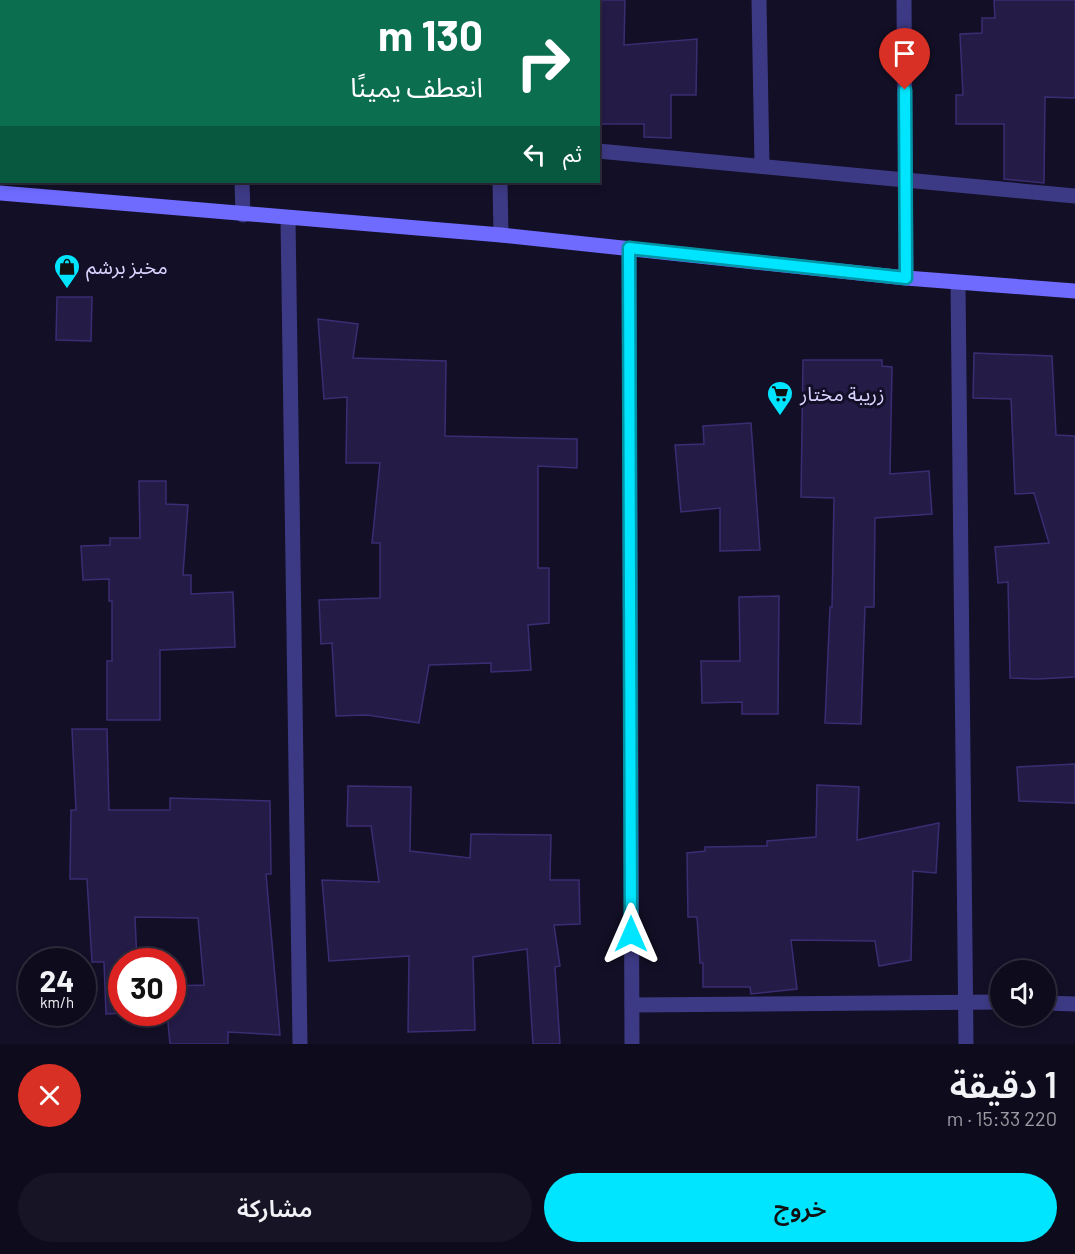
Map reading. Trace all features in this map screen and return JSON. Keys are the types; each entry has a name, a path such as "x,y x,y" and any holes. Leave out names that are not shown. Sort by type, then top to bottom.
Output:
{"street":[{"path":"759,0 762,166"},
{"path":"904,0 906,278"},
{"path":"600,151 1075,196"},
{"path":"242,183 243,215"},
{"path":"500,183 501,236"},
{"path":"0,193 501,236 958,283 1075,291"},
{"path":"288,219 300,1044"},
{"path":"629,248 632,1044"},
{"path":"958,283 966,1044"},
{"path":"632,1005 990,1002"},
{"path":"1056,1003 1075,1004"}],"building":[{"path":"600,0 625,0 624,45 697,39 696,95 671,95 671,138 644,137 644,124 600,124"},
{"path":"994,0 1075,0 1075,98 1045,97 1044,183 1004,179 1004,124 956,124 956,95 963,95 960,34 982,33 982,18 995,18"},
{"path":"57,297 92,297 91,341 56,340"},
{"path":"318,319 358,324 353,358 446,361 445,436 577,439 577,468 538,466 538,568 549,568 549,623 528,625 531,670 491,672 491,663 429,665 419,723 367,715 336,716 332,643 321,644 319,600 380,598 380,543 372,543 380,463 346,463 347,397 324,399"},
{"path":"974,353 1052,356 1056,435 1075,436 1075,677 1010,678 1008,582 998,583 995,547 1049,543 1034,493 1015,494 1011,399 973,398"},
{"path":"803,360 882,360 882,366 892,367 890,474 929,471 932,514 875,518 874,607 865,607 861,724 825,723 830,607 832,607 834,498 801,497"},
{"path":"751,423 760,550 720,551 720,508 681,512 675,445 704,444 703,426"},
{"path":"139,481 166,481 166,504 188,505 183,575 191,575 191,594 233,592 235,647 160,650 160,720 107,720 107,661 112,661 112,601 109,601 109,579 83,580 81,546 110,545 110,538 140,538"},
{"path":"779,596 778,714 742,714 742,702 702,703 701,661 740,661 739,597"},
{"path":"72,729 107,729 109,810 170,810 170,798 270,801 271,874 266,874 280,1035 228,1032 228,1044 170,1044 168,1026 186,1026 186,986 204,985 198,918 135,917 136,948 108,948 108,1014 106,1014 104,962 96,962 96,948 91,948 87,879 70,879 71,810 76,810"},
{"path":"1075,764 1075,803 1019,801 1017,767"},
{"path":"817,785 859,787 857,840 939,823 936,873 913,871 911,960 879,966 875,941 791,940 797,989 751,994 750,987 703,987 703,963 700,963 697,917 688,917 687,853 705,851 705,847 767,846 767,841 816,837"},
{"path":"348,786 411,787 410,851 470,858 471,834 551,835 550,880 579,880 580,924 554,925 560,966 555,967 560,1044 533,1044 527,949 473,957 475,1030 408,1032 409,956 329,961 322,880 379,882 371,826 347,826"}],"place":[{"name":"مخبز برشم","path":"67,290"},
{"name":"زريبة مختار","path":"780,417"}],"route":[{"path":"631,934 629,248 906,278 905,90"}]}
